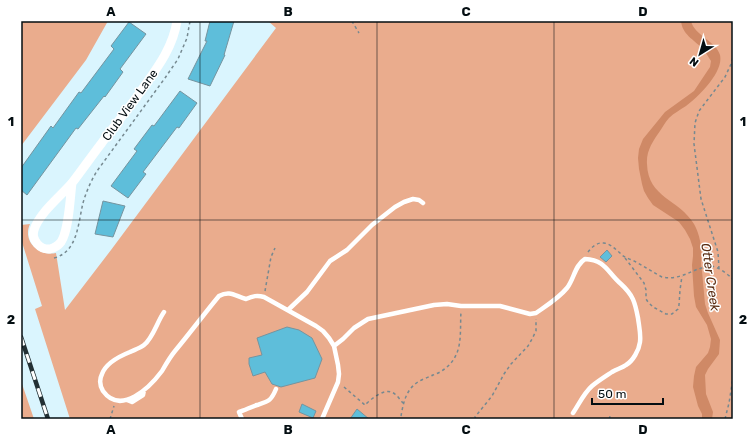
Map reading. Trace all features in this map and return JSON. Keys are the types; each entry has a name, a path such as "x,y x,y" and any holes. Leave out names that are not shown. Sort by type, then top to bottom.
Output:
{"street":[{"name":"Club View Lane","path":"72,183 66,228 61,242 58,246 53,248 42,248 33,238 35,226 43,214 72,183 129,108 166,54 173,40 177,21"}],"lane":[{"path":"288,310 307,292 330,261 347,250 372,225 404,202 413,199 423,203"},
{"path":"334,346 360,323 368,319 434,305 500,306 530,314 536,313 567,288 577,267 582,261 585,259 597,261 607,268 632,295 635,302 640,344 637,352 630,362 607,375 592,386 586,392 573,413"},
{"path":"164,312 158,320 152,335 144,345 109,364 102,374 100,384 105,394 116,401 121,402 144,390 162,371 172,355 219,296 224,293 246,299 257,295 264,297 316,326 330,338 334,346 339,374 338,382 322,419"},
{"path":"242,419 239,412 267,403 273,397 276,389"}],"path":[{"path":"53,259 61,257 68,250 75,239 84,201 91,181 166,78 178,59 187,38 190,21"},
{"path":"352,21 359,33"},
{"path":"732,21 733,30"},
{"path":"719,269 718,252 701,199 694,144 695,123 700,111 725,77 732,62 733,56"},
{"path":"585,259 587,253 594,245 598,243 609,244 624,257 644,283 646,299 648,302 653,307 666,314 672,314 680,305 682,276"},
{"path":"264,297 271,257 275,248"},
{"path":"624,257 666,278 682,276 706,266 711,266 719,269 733,279"},
{"path":"401,416 403,403 409,390 414,384 443,370 456,356 459,347 461,306"},
{"path":"476,419 475,417 492,396 510,364 528,346 532,339 536,331 536,313"},
{"path":"725,419 733,378"},
{"path":"338,382 365,405 375,396 385,392 390,392 395,395 403,403"},
{"path":"110,419 116,401"},
{"path":"609,419 611,414"}],"shaded area":[{"path":"21,21 108,21 86,60 21,146"},
{"path":"268,21 733,21 733,419 70,419 35,309 42,306 21,239 21,225 30,224 28,236 30,242 38,250 50,254 56,253 65,310 276,28"},
{"path":"681,21 691,21 696,30 715,46 720,55 720,62 718,69 709,84 691,102 666,121 650,146 647,164 649,175 658,191 688,216 694,224 699,236 705,304 720,340 719,354 705,375 706,394 713,412 712,419 702,419 702,414 698,406 693,387 696,367 708,353 711,339 707,325 696,307 692,265 693,248 690,239 679,222 653,205 648,198 642,184 638,158 639,149 643,139 665,112 694,91 710,67 711,61 703,50 686,33"},
{"path":"21,381 34,419 21,419"}],"building":[{"path":"210,21 234,21 225,55 210,86 188,79 207,41 205,41"},
{"path":"129,22 146,34 120,69 123,72 105,97 104,96 78,129 76,128 27,195 21,190 21,168 51,126 53,128 79,92 81,93 114,49 111,46"},
{"path":"180,91 197,103 179,128 177,127 143,172 146,174 128,198 111,186 137,151 134,149 152,125 154,126"},
{"path":"103,201 125,206 113,237 95,234"},
{"path":"607,250 612,256 606,262 600,257"},
{"path":"287,327 299,330 312,338 322,359 315,378 281,387 272,384 265,372 253,376 249,364 249,358 262,355 257,338"},
{"path":"302,404 316,411 313,418 299,412"},
{"path":"357,409 369,419 350,419"}],"railway":[{"path":"21,337 48,419"}],"water label":[{"name":"Otter Creek","path":"711,277"}]}
